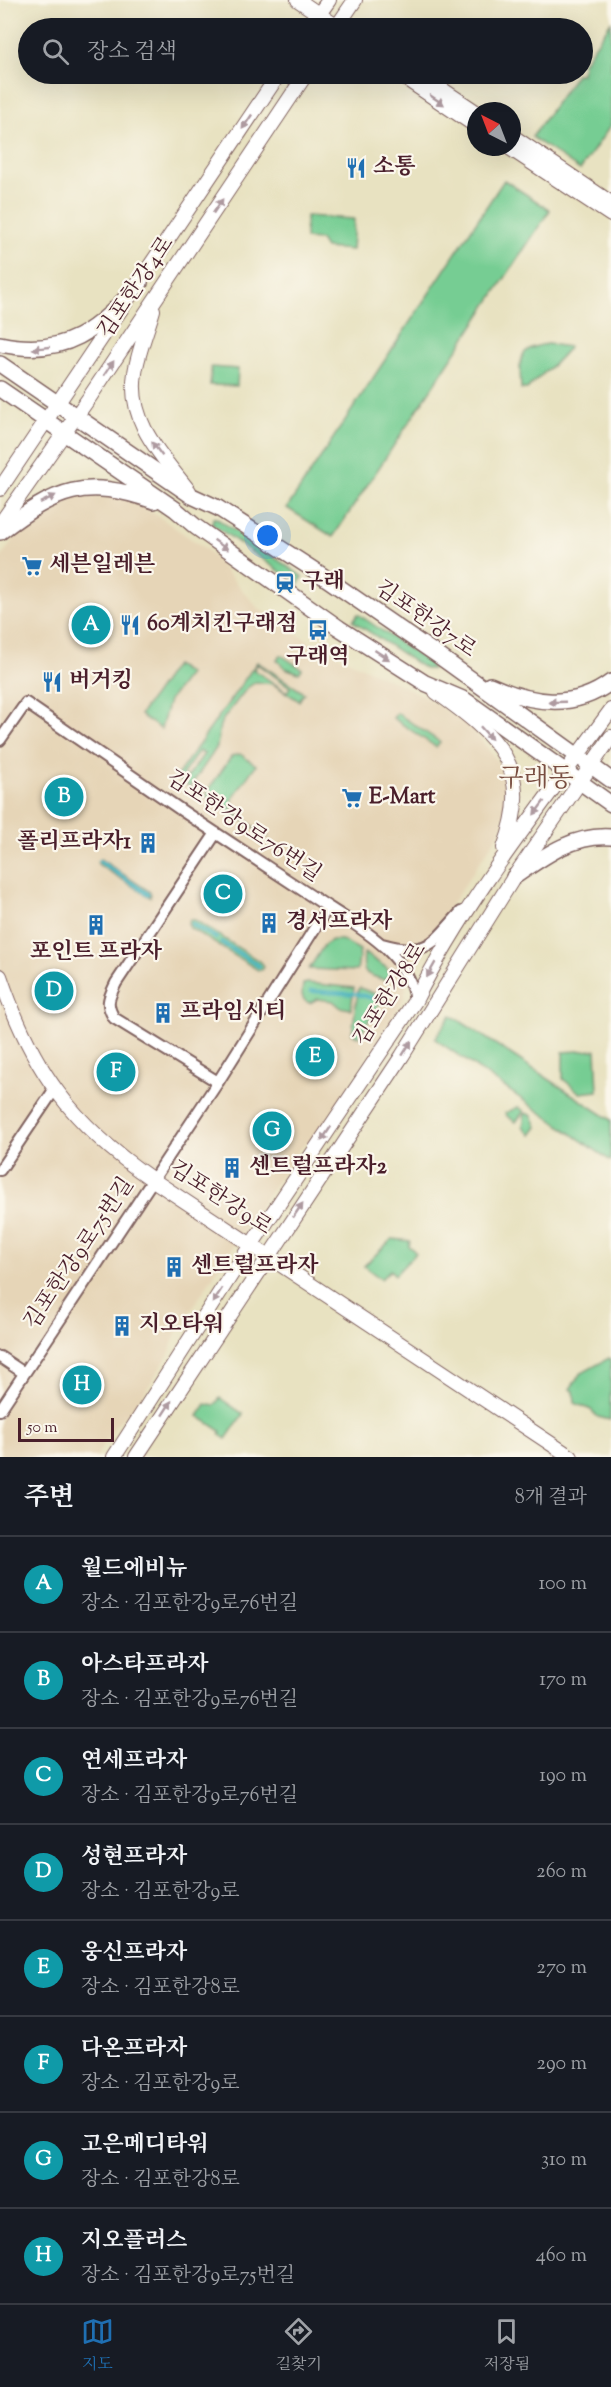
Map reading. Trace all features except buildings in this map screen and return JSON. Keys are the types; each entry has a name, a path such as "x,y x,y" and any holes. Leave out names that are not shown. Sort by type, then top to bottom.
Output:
{"main road":[{"path":"0,344 43,349 82,336 112,314 140,284"},
{"name":"김포한강7로","path":"0,364 192,495 218,508 268,540 611,780"},
{"name":"김포한강7로","path":"0,389 175,509 196,527 339,628 424,683 465,700 611,804"},
{"path":"0,532 44,501 86,488 127,492 175,509"},
{"path":"454,668 502,690 530,700 546,702 581,699 601,690 611,682"},
{"path":"514,877 555,849 581,840 611,837"}],"street":[{"path":"298,0 324,18"},
{"path":"316,18 329,0"},
{"path":"344,18 355,0"},
{"name":"김포한강4로","path":"0,489 272,84"},
{"name":"김포한강4로","path":"0,524 158,296 299,84"},
{"path":"414,84 467,120"},
{"path":"434,84 467,106"},
{"path":"521,142 611,203"},
{"path":"521,156 611,215"},
{"path":"158,296 135,374 134,391 137,413 150,440 192,495"},
{"path":"424,683 471,717 503,753 514,776 516,796 513,824 498,863"},
{"name":"김포한강9로76번길","path":"0,740 26,703 328,907 218,1082 153,1180"},
{"name":"김포한강8로","path":"114,1457 251,1244 415,1001 478,893 611,710"},
{"name":"김포한강8로","path":"135,1457 402,1056 514,877 611,737"},
{"path":"216,833 116,983 109,999 109,1009 114,1018 218,1082"},
{"path":"382,944 404,950 431,945 478,893"},
{"path":"328,907 382,944 411,980 415,1001"},
{"name":"김포한강9로","path":"0,976 11,1010 28,1047 54,1090 102,1141 153,1180 571,1457"},
{"path":"0,1170 54,1090"},
{"name":"김포한강9로75번길","path":"0,1410 153,1180"},
{"path":"0,1357 24,1373"}],"shaded area":[{"path":"72,495 129,498 207,550 257,607 311,643 420,694 472,728 498,762 505,779 506,806 500,832 404,975 406,989 404,998 396,1011 320,1130 296,1153 221,1264 175,1335 169,1354 139,1401 115,1426 96,1457 0,1457 0,559 29,517"}],"green space":[{"path":"611,22 611,125 580,170 532,137 569,84 593,84 593,48"},
{"path":"504,180 550,210 333,537 287,508"},
{"path":"306,216 354,219 352,250 325,248 320,240 305,239"},
{"path":"548,344 569,347 527,389 521,389 520,364 525,353 537,346"},
{"path":"211,367 238,369 237,386 210,385"},
{"path":"213,518 303,577 298,584 212,524"},
{"path":"358,614 429,663 432,669 425,669 353,621"},
{"path":"281,655 302,669 299,673 285,668 277,660"},
{"path":"257,662 304,693 299,701 273,684 256,682 247,688 224,718 220,725 217,747 190,787 176,777","holes":["257,664 290,687 287,692 254,670","199,751 204,754 187,778 183,774"]},
{"path":"175,665 189,674 169,700 161,729 140,715"},
{"path":"397,713 440,742 436,747 393,718"},
{"path":"240,754 256,765 234,796 231,806 233,811 269,838 207,796 208,790 232,756"},
{"path":"100,859 149,891 150,897 99,865 97,862"},
{"path":"190,920 195,920 262,963 264,967 258,970 190,928 188,923"},
{"path":"332,940 342,940 360,950 357,971 309,969 324,945"},
{"path":"364,953 387,968 390,975 384,980 366,972 363,966"},
{"path":"303,984 354,988 351,1009 340,1007 333,1001 317,999 310,1003 307,1002 302,996 302,990"},
{"path":"360,988 383,997 359,1037 352,1034"},
{"path":"451,1015 611,1120 611,1161 435,1039"},
{"path":"596,1050 598,1091 580,1093 563,1079 563,1052"},
{"path":"518,1107 524,1111 516,1122 505,1113"},
{"path":"525,1113 532,1115 537,1127 531,1135 523,1126"},
{"path":"392,1239 410,1241 409,1246 416,1253 395,1275 390,1270 381,1279 364,1266"},
{"path":"611,1359 610,1420 598,1417 591,1410 575,1403 574,1391 570,1389 580,1374"},
{"path":"220,1398 243,1414 226,1439 220,1435 221,1431 198,1416 206,1404 214,1406"}],"waterway":[{"path":"99,861 148,894"},
{"path":"192,924 216,938"},
{"path":"221,942 259,966"},
{"path":"311,991 353,994"},
{"path":"357,994 372,998"}],"place":[{"name":"소통","path":"356,168"},
{"name":"세븐일레븐","path":"32,566"},
{"name":"구래","path":"285,583"},
{"name":"월드에비뉴","path":"91,625"},
{"name":"60계치킨구래점","path":"130,625"},
{"name":"구래역","path":"318,630"},
{"name":"버거킹","path":"52,682"},
{"name":"아스타프라자","path":"64,797"},
{"name":"E-Mart","path":"352,798"},
{"name":"폴리프라자1","path":"148,843"},
{"name":"연세프라자","path":"223,894"},
{"name":"경서프라자","path":"269,923"},
{"name":"포인트 프라자","path":"96,925"},
{"name":"성현프라자","path":"54,991"},
{"name":"프라임시티","path":"163,1013"},
{"name":"웅신프라자","path":"315,1057"},
{"name":"다온프라자","path":"116,1072"},
{"name":"고은메디타워","path":"272,1131"},
{"name":"센트럴프라자2","path":"232,1168"},
{"name":"센트럴프라자","path":"174,1267"},
{"name":"지오타워","path":"122,1326"},
{"name":"지오플러스","path":"82,1385"}],"district":[{"name":"구래동","path":"536,779"}]}
